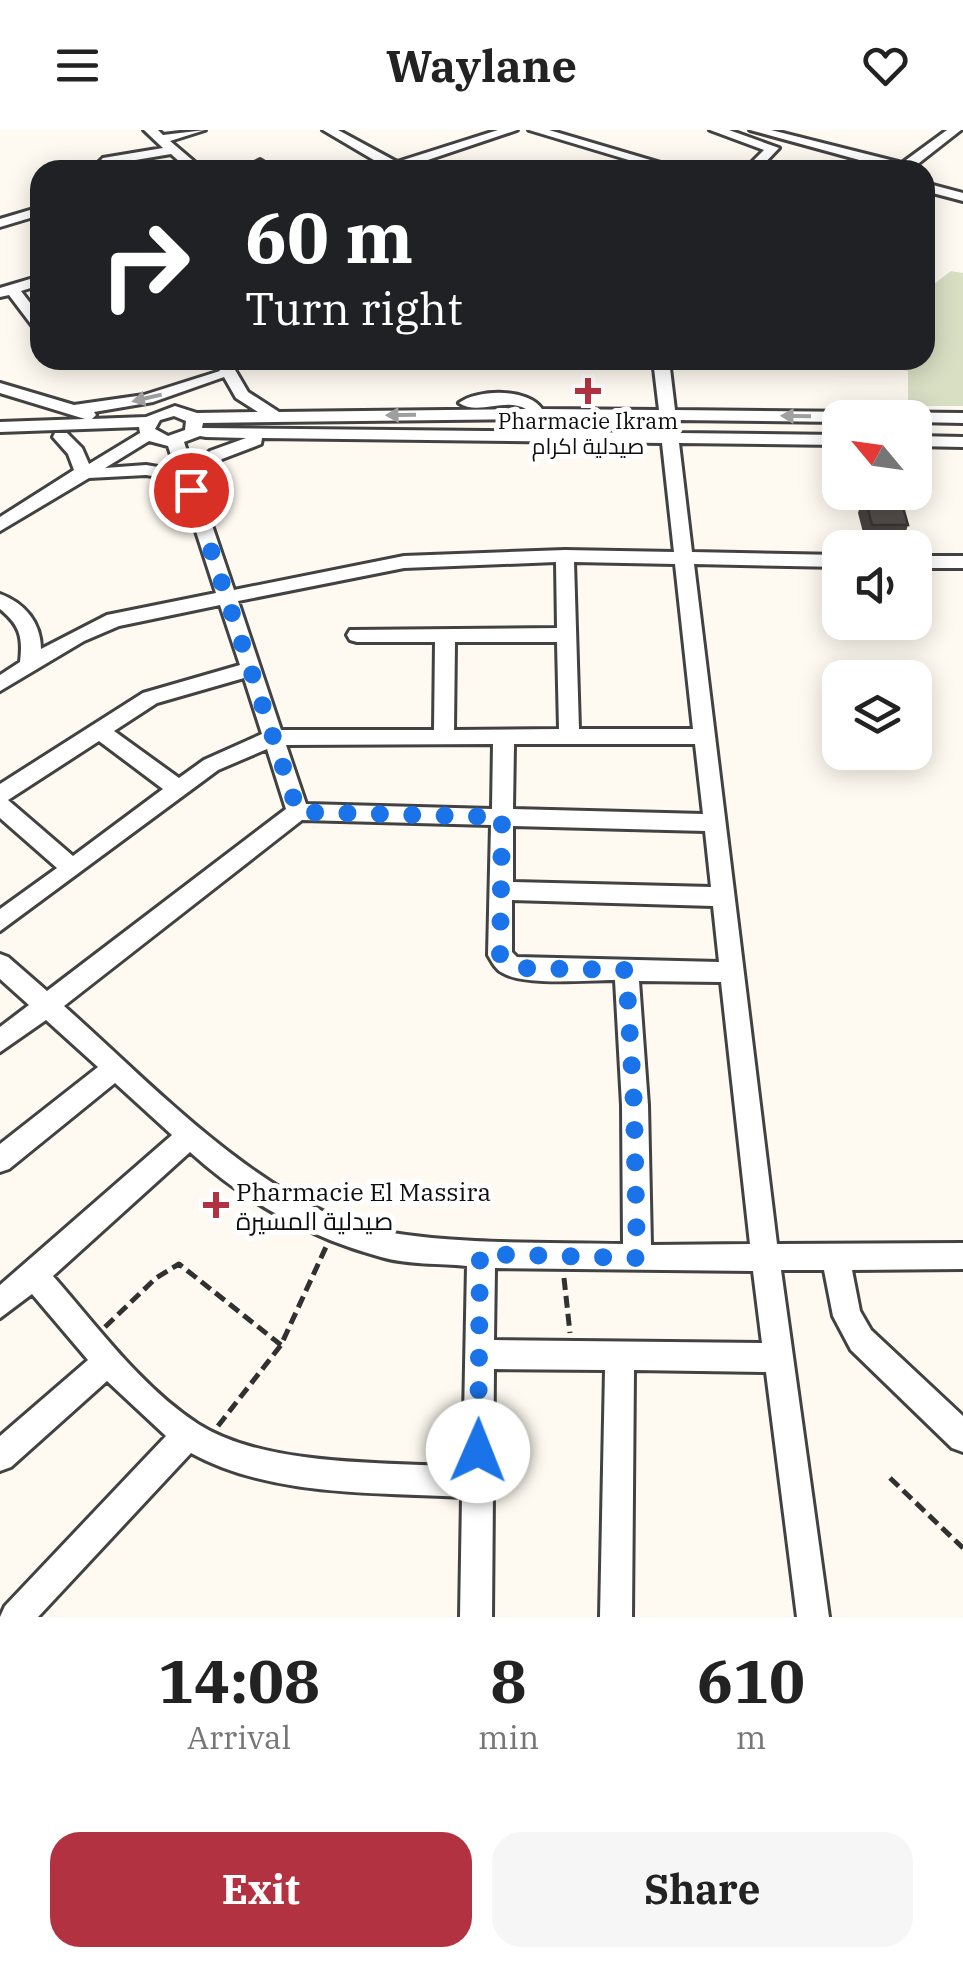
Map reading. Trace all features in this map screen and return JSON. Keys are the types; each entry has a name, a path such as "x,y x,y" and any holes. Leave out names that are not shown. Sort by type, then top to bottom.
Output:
{"street":[{"path":"156,135 199,130"},
{"path":"329,130 379,160"},
{"path":"421,160 510,130"},
{"path":"536,130 642,160"},
{"path":"716,130 820,160"},
{"path":"756,130 873,160"},
{"path":"919,160 954,130"},
{"path":"156,135 186,160"},
{"path":"761,160 773,148"},
{"path":"114,160 174,150"},
{"path":"935,175 963,182"},
{"path":"935,190 963,197"},
{"path":"0,223 30,217"},
{"path":"30,283 6,291 30,316"},
{"path":"74,410 147,399 217,370"},
{"path":"45,498 95,475 168,429 221,370"},
{"path":"226,370 250,403 270,414 286,416"},
{"path":"662,370 718,823 765,1258 812,1617"},
{"path":"0,388 105,422"},
{"path":"534,414 537,438"},
{"path":"0,439 168,429 286,416 534,414 822,439"},
{"path":"454,415 454,436"},
{"path":"0,427 105,422 274,435 537,438 667,426 963,418"},
{"path":"75,477 168,429"},
{"path":"168,429 298,812"},
{"path":"190,487 216,455 274,435"},
{"path":"0,525 82,471 82,463 61,437"},
{"path":"932,441 963,442"},
{"path":"95,475 155,471 190,487"},
{"path":"566,556 569,737"},
{"path":"0,684 77,636 114,620 404,562 566,556 822,561"},
{"path":"932,562 963,562"},
{"path":"0,600 29,625 33,640 30,664"},
{"path":"444,634 444,738"},
{"path":"357,635 565,635"},
{"path":"0,795 98,730 169,690 250,669"},
{"path":"98,730 177,788"},
{"path":"0,922 177,788 230,754 274,738 705,736"},
{"path":"504,737 500,955 510,966 734,972"},
{"path":"0,806 71,866"},
{"path":"0,1041 298,812 718,823"},
{"path":"500,891 726,897"},
{"path":"0,964 234,1176 276,1202 332,1228 383,1245 480,1254 637,1258 963,1256"},
{"path":"626,970 637,1258"},
{"path":"0,1160 114,1069"},
{"path":"0,1304 188,1137"},
{"path":"476,1617 480,1254"},
{"path":"835,1257 847,1316 861,1340 963,1437"},
{"path":"34,1274 99,1351 196,1439 243,1458 290,1466 478,1483"},
{"path":"0,1456 99,1351"},
{"path":"480,1354 620,1359 779,1358"},
{"path":"616,1617 620,1359"},
{"path":"16,1617 196,1439"}],"path":[{"path":"196,1439 281,1345 332,1228"},
{"path":"562,1256 573,1358"},
{"path":"99,1351 156,1278 179,1264 281,1345"},
{"path":"890,1478 963,1548"}],"green space":[{"path":"951,271 963,273 963,406 932,406 932,400 908,400 908,371 905,370 935,370 935,283"}],"building":[{"path":"868,510 904,510 908,525 872,525"}],"place":[{"name":"Pharmacie Ikram صيدلية اكرام","path":"588,391"},
{"name":"Pharmacie El Massira صيدلية المسيرة","path":"216,1205"}],"route":[{"path":"191,490 298,812 502,817 500,955 504,961 517,968 626,970 637,1258 480,1254 478,1451"}]}
